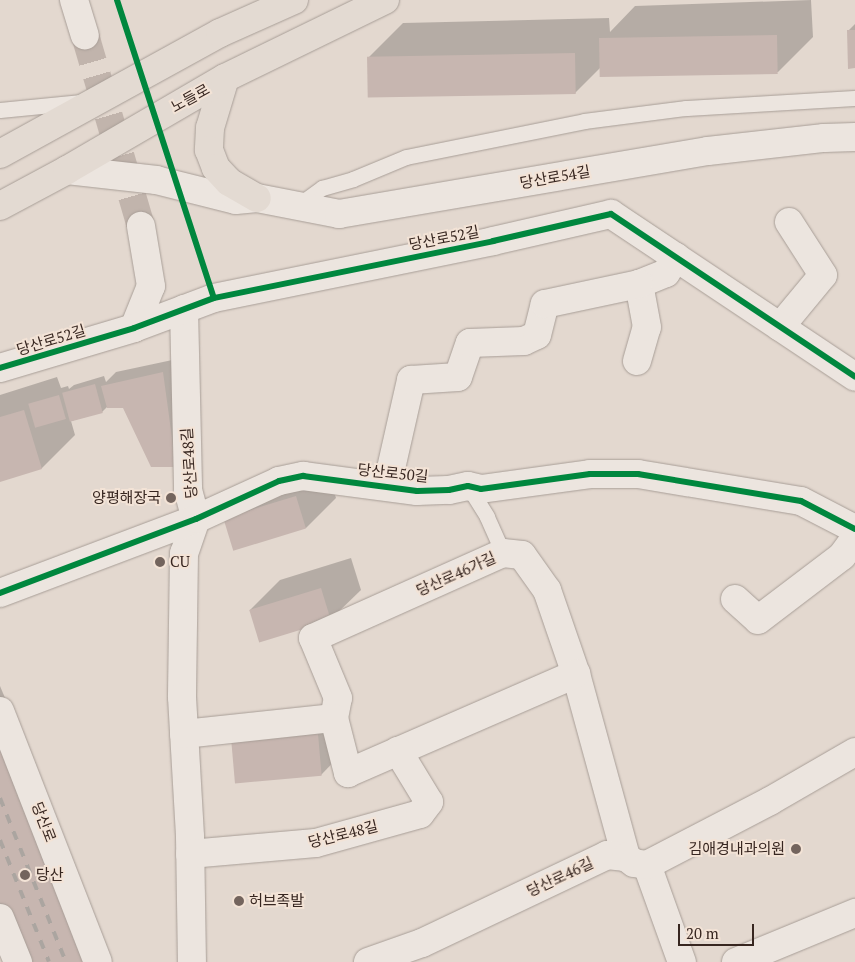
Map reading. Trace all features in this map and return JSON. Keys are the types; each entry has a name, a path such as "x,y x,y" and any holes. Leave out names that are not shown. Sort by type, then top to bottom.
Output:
{"main road":[{"path":"0,154 220,33 276,0"},
{"path":"220,33 294,0"},
{"name":"노들로","path":"0,206 67,170 225,78 385,0"},
{"path":"225,78 210,128 209,150 216,168 229,182 257,198"}],"street":[{"path":"74,0 86,35"},
{"name":"당산로54길","path":"67,170 156,180 236,200 257,198 339,214 708,151 824,138 855,137"},
{"name":"당산로52길","path":"0,368 134,328 214,298 493,241 611,214 855,377"},
{"path":"780,327 823,275 789,222"},
{"path":"134,328 152,286 141,226"},
{"path":"637,361 647,327 639,284 666,273 676,257"},
{"name":"당산로50길","path":"387,486 411,380 458,377 470,343 524,341 536,335 545,304 639,284"},
{"name":"당산로48길","path":"184,309 188,490 196,519 184,553 184,734 190,854 192,962"},
{"name":"당산로50길","path":"0,593 196,519 279,481 303,476 417,491 449,490 468,486 481,489 590,474 638,474 746,490 801,501 855,529"},
{"path":"735,599 758,620 842,556 855,538"},
{"name":"당산로46가길","path":"334,718 338,698 313,638 503,553 522,555 547,590 636,861 682,962"},
{"path":"184,734 334,718 348,773 576,674"},
{"name":"당산로","path":"0,710 98,962"},
{"name":"당산로48길","path":"190,854 316,843 420,814 429,802 398,751"},
{"name":"당산로46길","path":"368,962 422,943 607,855 636,861 770,801 855,752"},
{"path":"736,962 855,914"},
{"path":"0,918 18,962"}],"lane":[{"path":"297,206 322,188 353,179 406,157 584,121 686,108 855,98"},
{"path":"0,110 96,101"},
{"path":"468,486 487,517 503,553"}],"building":[{"path":"847,30 855,30 855,68 848,69"},
{"path":"777,35 778,74 600,77 599,38"},
{"path":"575,53 576,94 368,98 367,57"},
{"path":"163,372 176,467 151,467 123,408 107,408 101,386"},
{"path":"95,384 103,413 70,422 62,393"},
{"path":"59,395 66,419 35,428 28,404"},
{"path":"24,410 42,469 0,482 0,417"},
{"path":"296,496 306,529 233,551 223,518"},
{"path":"321,588 331,621 259,642 249,610"},
{"path":"318,734 322,776 235,783 231,742"},
{"path":"0,746 88,962 10,962 0,936"}],"tunnel":[{"path":"85,35 141,226"}],"railway":[{"path":"0,798 66,962"},
{"path":"0,840 49,962"}],"cycle path":[{"path":"117,0 214,298"},
{"path":"0,368 134,328 214,298 493,241 611,214 855,377"},
{"path":"0,593 196,519 279,481 303,476 417,491 449,490 468,486 481,489 590,474 638,474 801,501 855,529"}],"place":[{"name":"양평해장국","path":"171,498"},
{"name":"CU","path":"160,562"},
{"name":"김애경내과의원","path":"796,849"},
{"name":"당산","path":"25,875"},
{"name":"허브족발","path":"239,901"}]}
